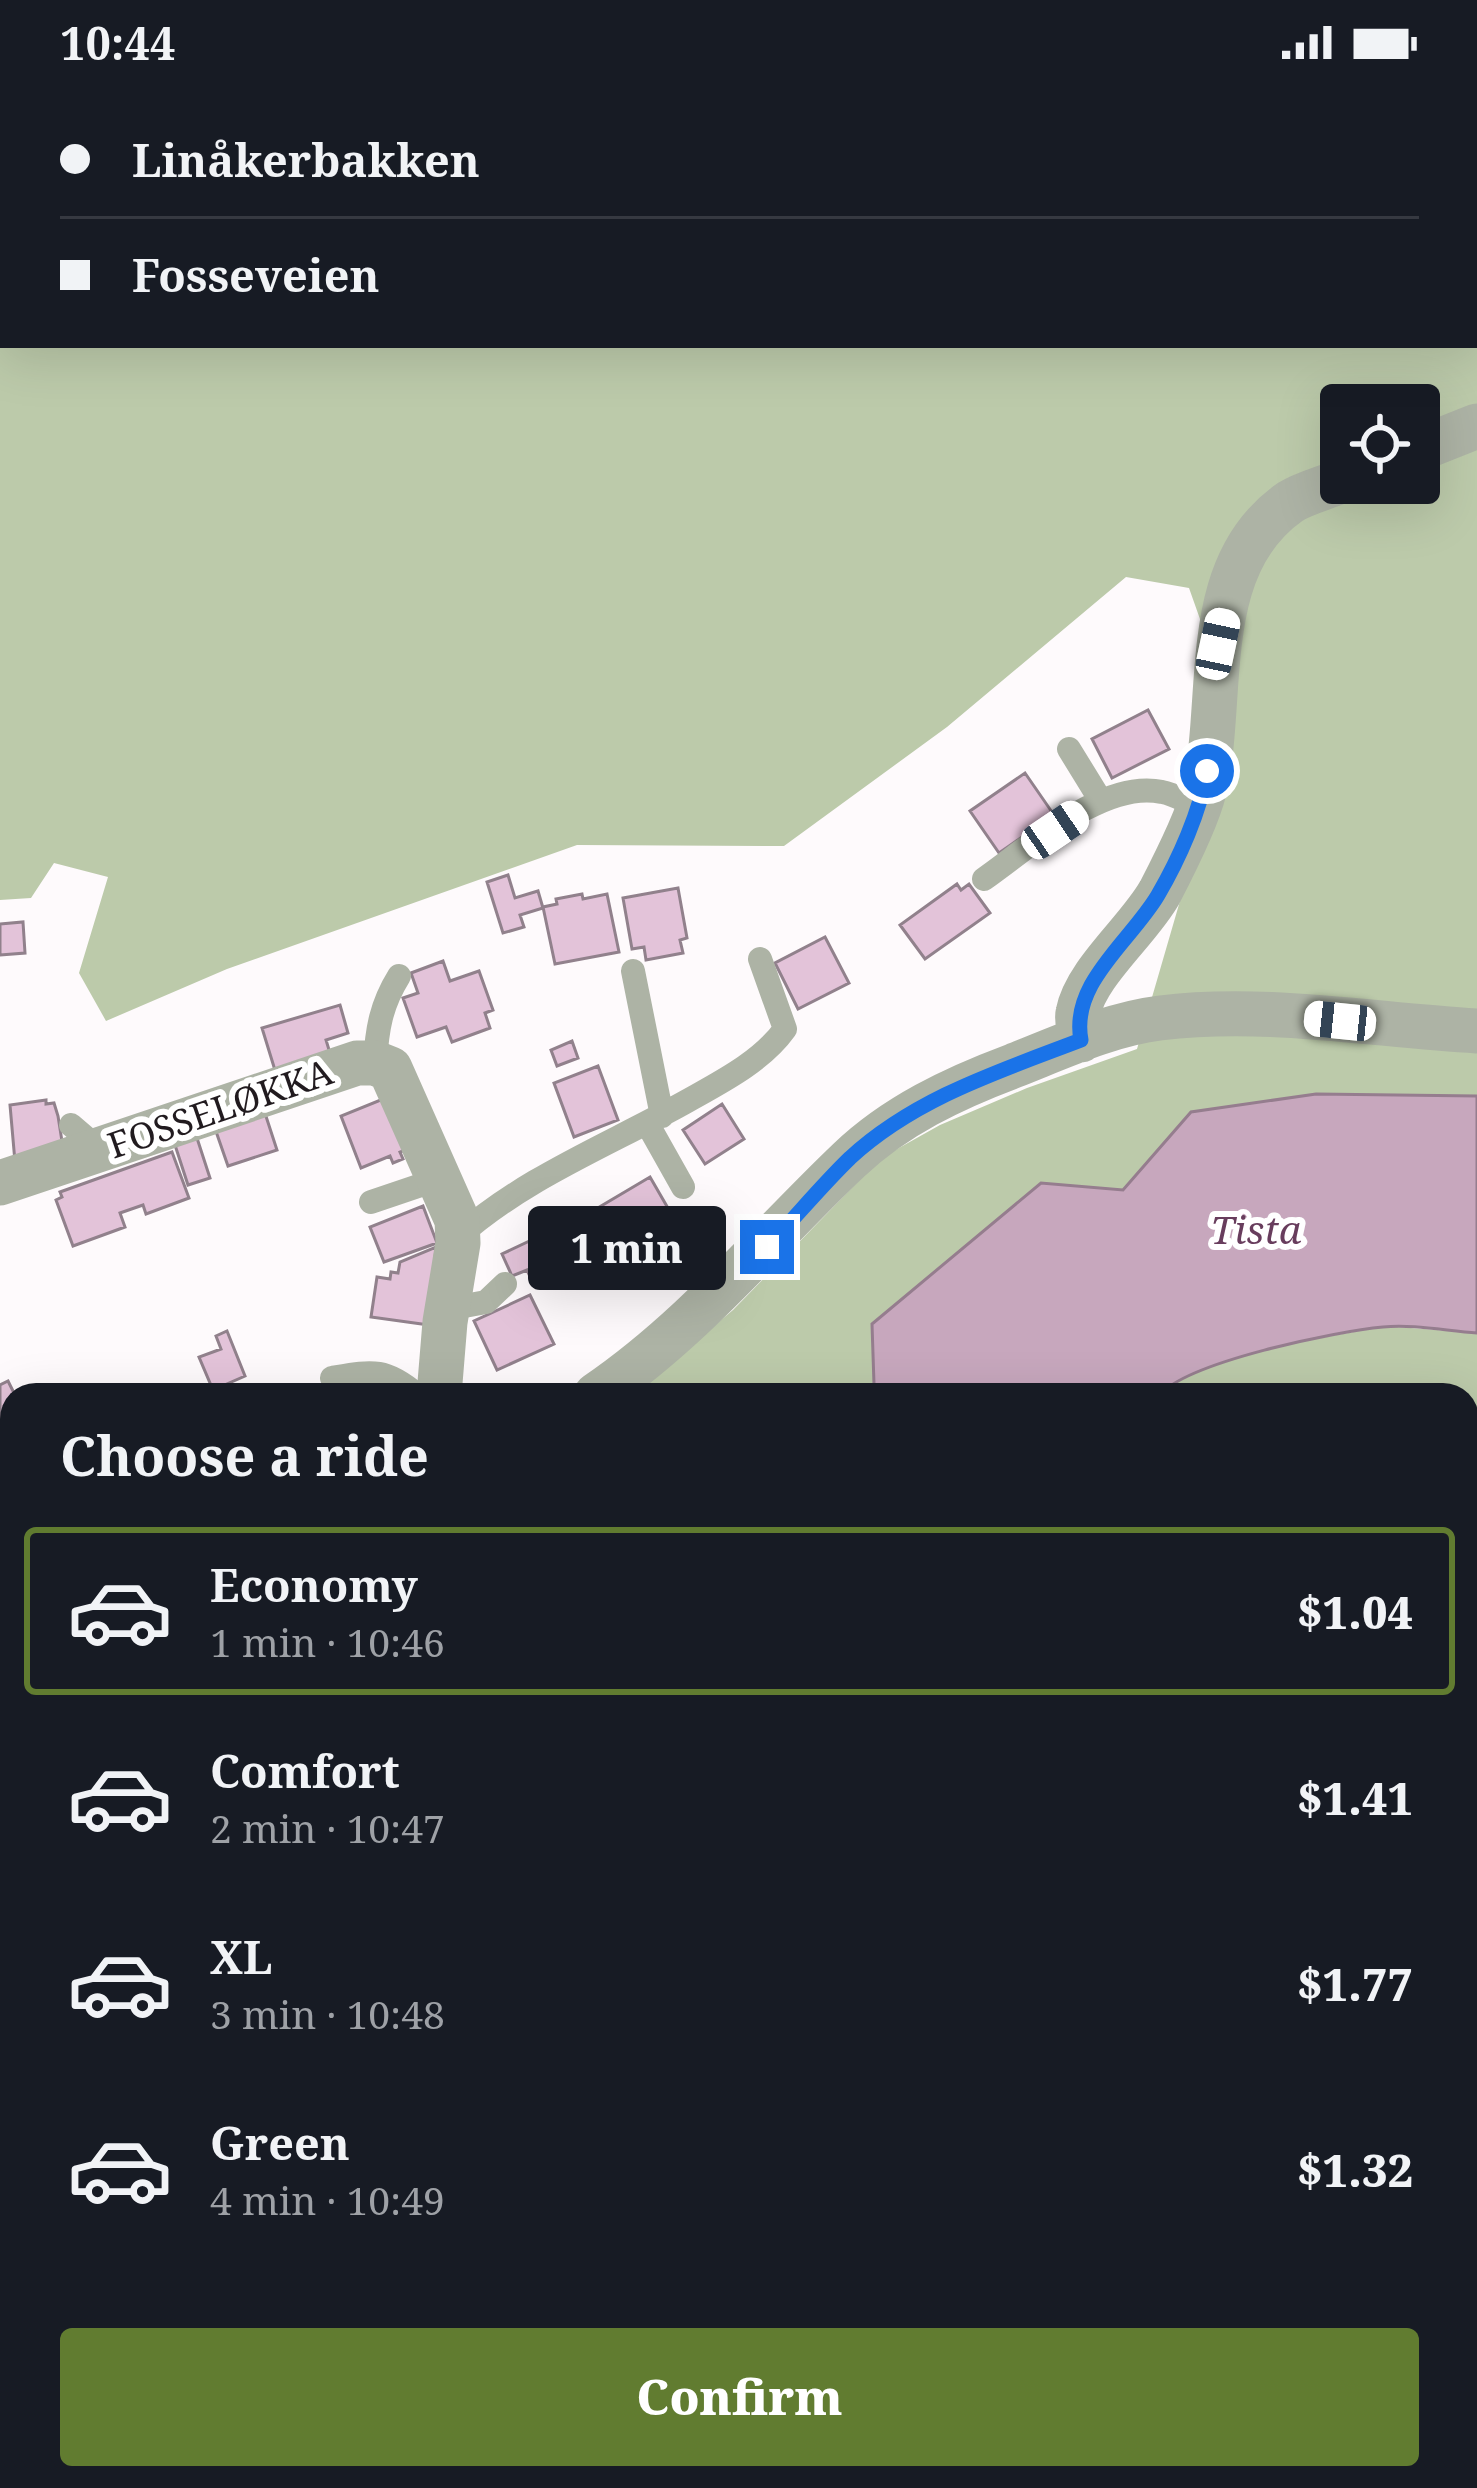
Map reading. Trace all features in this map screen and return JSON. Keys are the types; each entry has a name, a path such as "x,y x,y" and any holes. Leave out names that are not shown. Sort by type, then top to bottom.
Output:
{"street":[{"path":"1440,441 1477,426"},
{"path":"1081,1040 1077,1016 1089,986 1159,893 1198,806 1210,747 1218,644 1230,588 1256,536 1292,501 1320,490"},
{"path":"611,1383 708,1304 850,1158 935,1098 1081,1040 1156,1018 1255,1013 1477,1031"},
{"name":"FOSSELØKKA","path":"0,1183 337,1069 375,1063 390,1069 457,1220 440,1383"}],"lane":[{"path":"1070,749 1101,802"},
{"path":"983,878 1101,802 1134,791 1162,792 1198,806"},
{"path":"458,1237 488,1210 730,1077 776,1041 785,1029 760,959"},
{"path":"633,971 655,1119 683,1186"},
{"path":"375,1063 377,1024 399,976"},
{"path":"371,1202 439,1179"},
{"path":"448,1309 486,1302 506,1284"},
{"path":"332,1378 370,1371 394,1376 402,1383"}],"green space":[{"path":"0,348 1477,348 1477,1096 1316,1094 1191,1112 1123,1190 1041,1183 872,1324 874,1383 646,1383 733,1310 881,1158 940,1125 1137,1049 1234,715 1189,588 1126,577 947,727 784,846 577,845 227,969 106,1021 79,973 108,877 54,863 31,898 0,900"},
{"path":"1384,1326 1477,1333 1477,1383 1175,1383 1232,1358"}],"water":[{"name":"Tista","path":"1316,1094 1477,1096 1477,1333 1394,1326 1361,1330 1264,1350 1175,1383 874,1383 872,1324 1041,1183 1123,1190 1191,1112"}],"building":[{"path":"1148,710 1169,749 1112,778 1092,739"},
{"path":"1025,773 1054,815 999,853 970,811"},
{"path":"508,875 515,898 538,891 543,908 520,915 524,927 503,933 487,882"},
{"path":"957,884 961,890 969,884 990,913 925,959 900,925"},
{"path":"678,888 687,938 680,940 683,953 646,960 644,947 632,949 623,898"},
{"path":"582,894 583,899 607,894 619,952 555,964 543,907"},
{"path":"23,922 25,953 0,955 0,924"},
{"path":"825,937 849,983 798,1009 775,963"},
{"path":"443,961 450,981 479,971 493,1010 485,1013 490,1028 452,1042 446,1027 417,1037 403,998 418,993 411,973"},
{"path":"340,1005 348,1033 326,1040 333,1063 278,1080 262,1028"},
{"path":"572,1041 578,1058 557,1066 551,1050"},
{"path":"598,1066 618,1120 574,1137 554,1083"},
{"path":"388,1097 408,1149 400,1152 403,1159 393,1163 390,1156 361,1168 341,1116"},
{"path":"46,1100 46,1104 54,1103 64,1154 15,1162 10,1105"},
{"path":"261,1101 277,1150 228,1166 211,1117"},
{"path":"722,1104 744,1139 705,1164 683,1130"},
{"path":"196,1135 210,1178 188,1185 174,1142"},
{"path":"172,1152 189,1198 146,1214 143,1205 120,1213 125,1227 73,1246 56,1200 62,1197 60,1192"},
{"path":"650,1177 691,1248 638,1279 596,1209"},
{"path":"423,1206 437,1243 384,1262 370,1227"},
{"path":"538,1237 554,1273 533,1283 527,1270 512,1276 502,1254"},
{"path":"436,1247 429,1325 371,1317 377,1277 390,1279 391,1272 398,1273 400,1262"},
{"path":"530,1295 554,1344 497,1370 474,1321"},
{"path":"227,1331 245,1376 229,1383 210,1383 199,1357 221,1349 216,1336"}],"route":[{"path":"767,1247 850,1158 892,1126 935,1098 1081,1040 1077,1016 1089,986 1159,893 1203,796 1207,771"}]}
